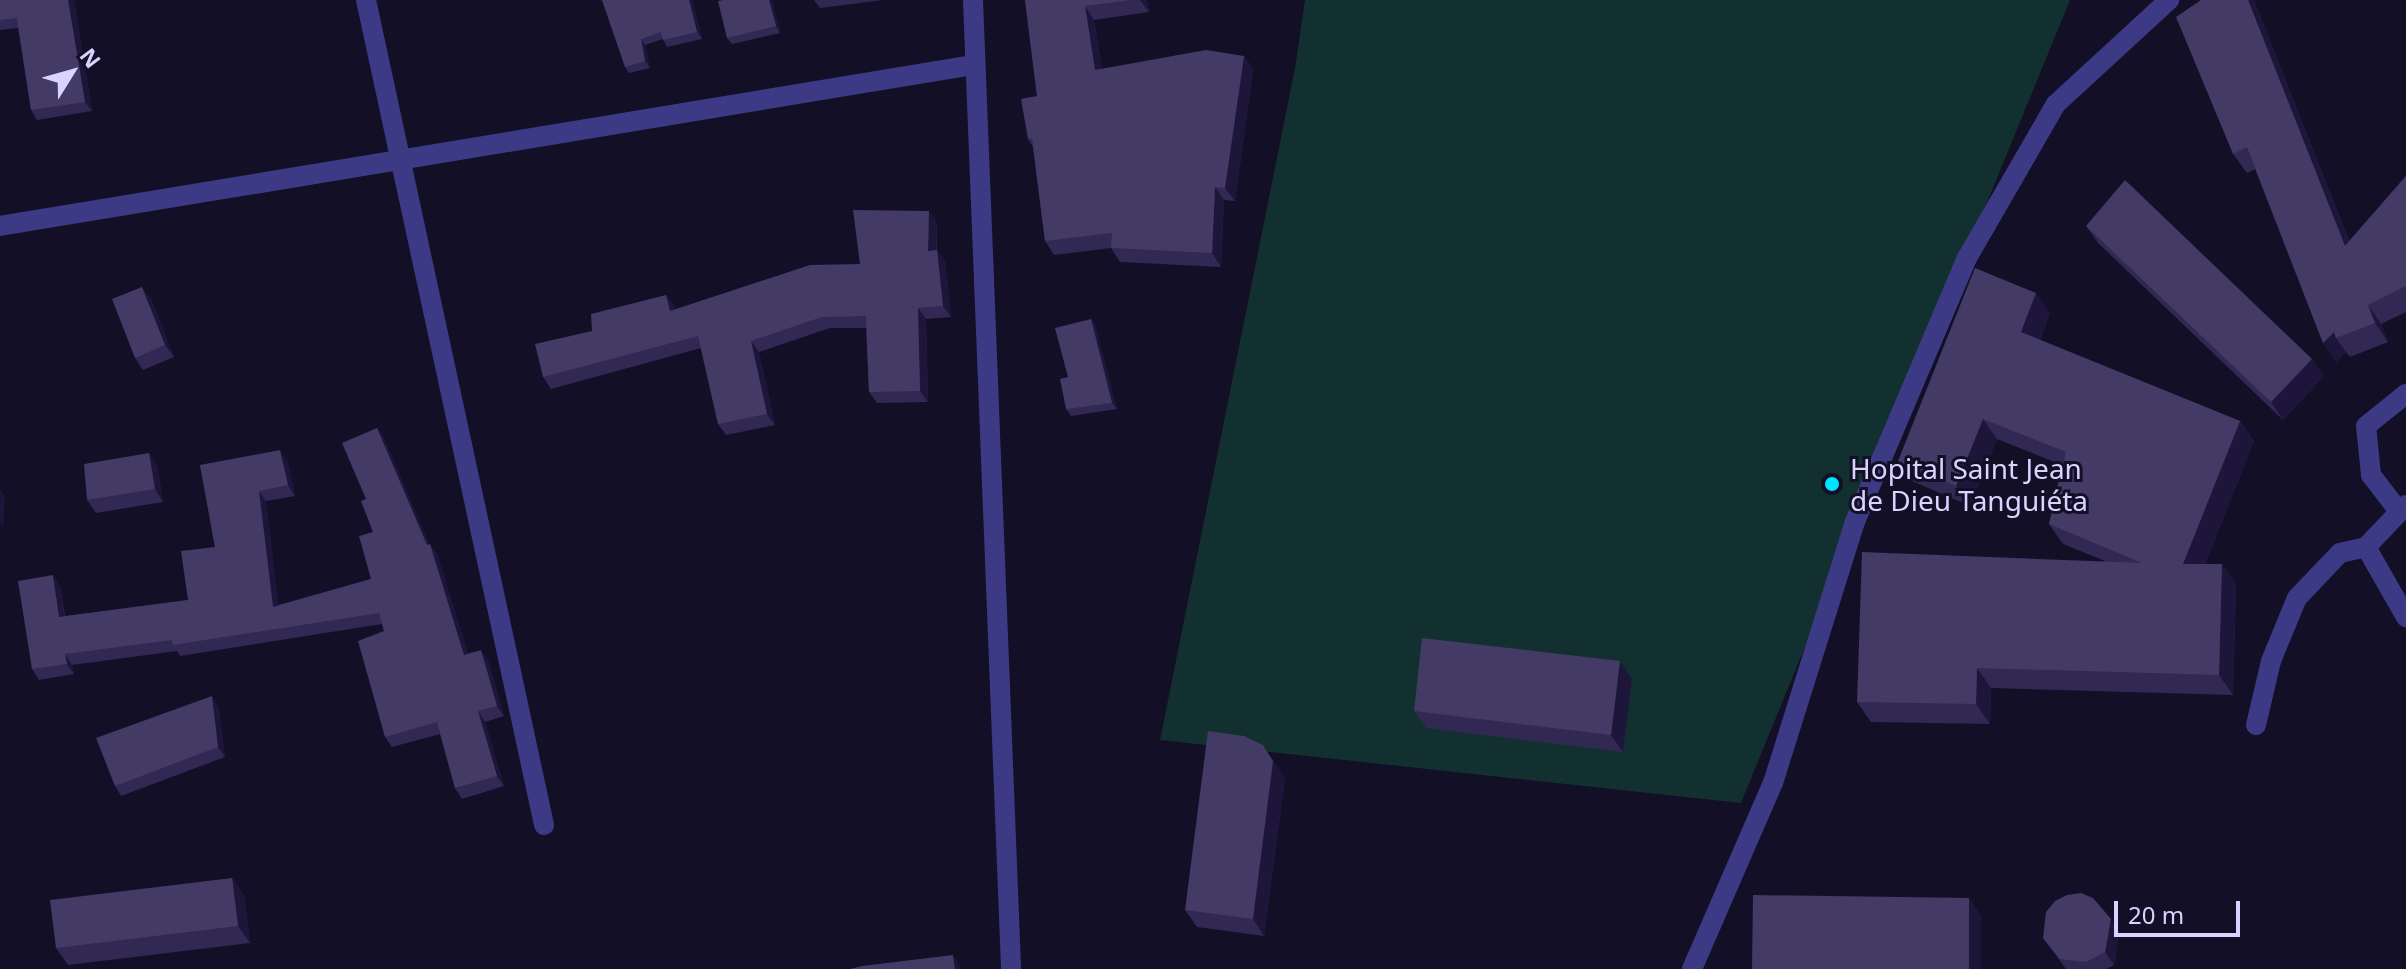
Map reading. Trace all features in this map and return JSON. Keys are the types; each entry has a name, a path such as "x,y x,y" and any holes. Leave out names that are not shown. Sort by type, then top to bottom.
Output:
{"street":[{"path":"366,0 544,825"},
{"path":"973,0 1011,969"},
{"path":"1692,969 1773,783 1854,524 1967,258 2056,104 2169,0"},
{"path":"0,226 974,65"},
{"path":"2256,725 2271,661 2297,598 2340,553 2366,547 2402,508 2371,475 2366,426 2406,394"},
{"path":"2366,547 2406,617"}],"green space":[{"path":"1305,0 2070,0 1741,803 1160,740 1295,68"}],"building":[{"path":"0,0 68,0 85,102 31,110 17,18 0,20"},
{"path":"602,0 689,0 697,32 663,40 661,32 641,39 645,61 625,67"},
{"path":"769,0 776,26 727,38 718,1"},
{"path":"1025,0 1131,0 1085,6 1095,70 1206,50 1244,56 1225,188 1215,187 1212,253 1111,248 1112,233 1045,241 1032,138 1028,139 1021,99 1037,96"},
{"path":"2201,0 2248,0 2345,246 2406,176 2406,286 2368,305 2375,323 2336,338 2334,332 2323,343 2247,147 2233,154 2176,17"},
{"path":"2125,180 2312,359 2271,402 2086,226"},
{"path":"853,210 929,211 928,251 937,250 943,306 918,308 920,391 869,392 866,316 822,317 751,341 767,414 718,424 698,336 543,377 535,344 592,331 591,314 666,295 670,311 810,265 860,264"},
{"path":"1975,268 2036,293 2021,332 2240,421 2183,564 2222,564 2219,675 1977,668 1976,704 1857,702 1862,552 2142,563 2049,524 2066,452 1983,419 1956,486 1898,461"},
{"path":"142,287 165,345 135,358 112,299"},
{"path":"1091,319 1112,403 1066,409 1060,379 1068,377 1055,328"},
{"path":"377,428 427,545 430,544 464,655 481,650 497,706 478,711 497,776 455,788 437,722 385,737 358,641 384,631 379,613 173,645 172,640 65,654 67,664 32,669 18,581 53,575 59,617 188,600 181,551 215,547 200,465 280,450 288,485 259,491 273,607 371,579 359,536 373,532 361,501 366,499 342,443"},
{"path":"149,453 155,489 87,500 84,464"},
{"path":"1422,638 1620,661 1611,735 1414,711"},
{"path":"212,696 218,747 115,786 96,738"},
{"path":"1208,731 1244,736 1263,745 1273,761 1253,919 1185,910"},
{"path":"232,878 238,926 56,948 50,900"},
{"path":"2081,893 2093,898 2111,919 2105,952 2086,962 2060,959 2043,938 2046,912 2055,901"},
{"path":"1753,895 1969,898 1969,969 1752,969"},
{"path":"953,955 955,969 850,969 862,966"}],"place":[{"name":"Hopital Saint Jean de Dieu Tanguiéta","path":"1832,484"}]}
